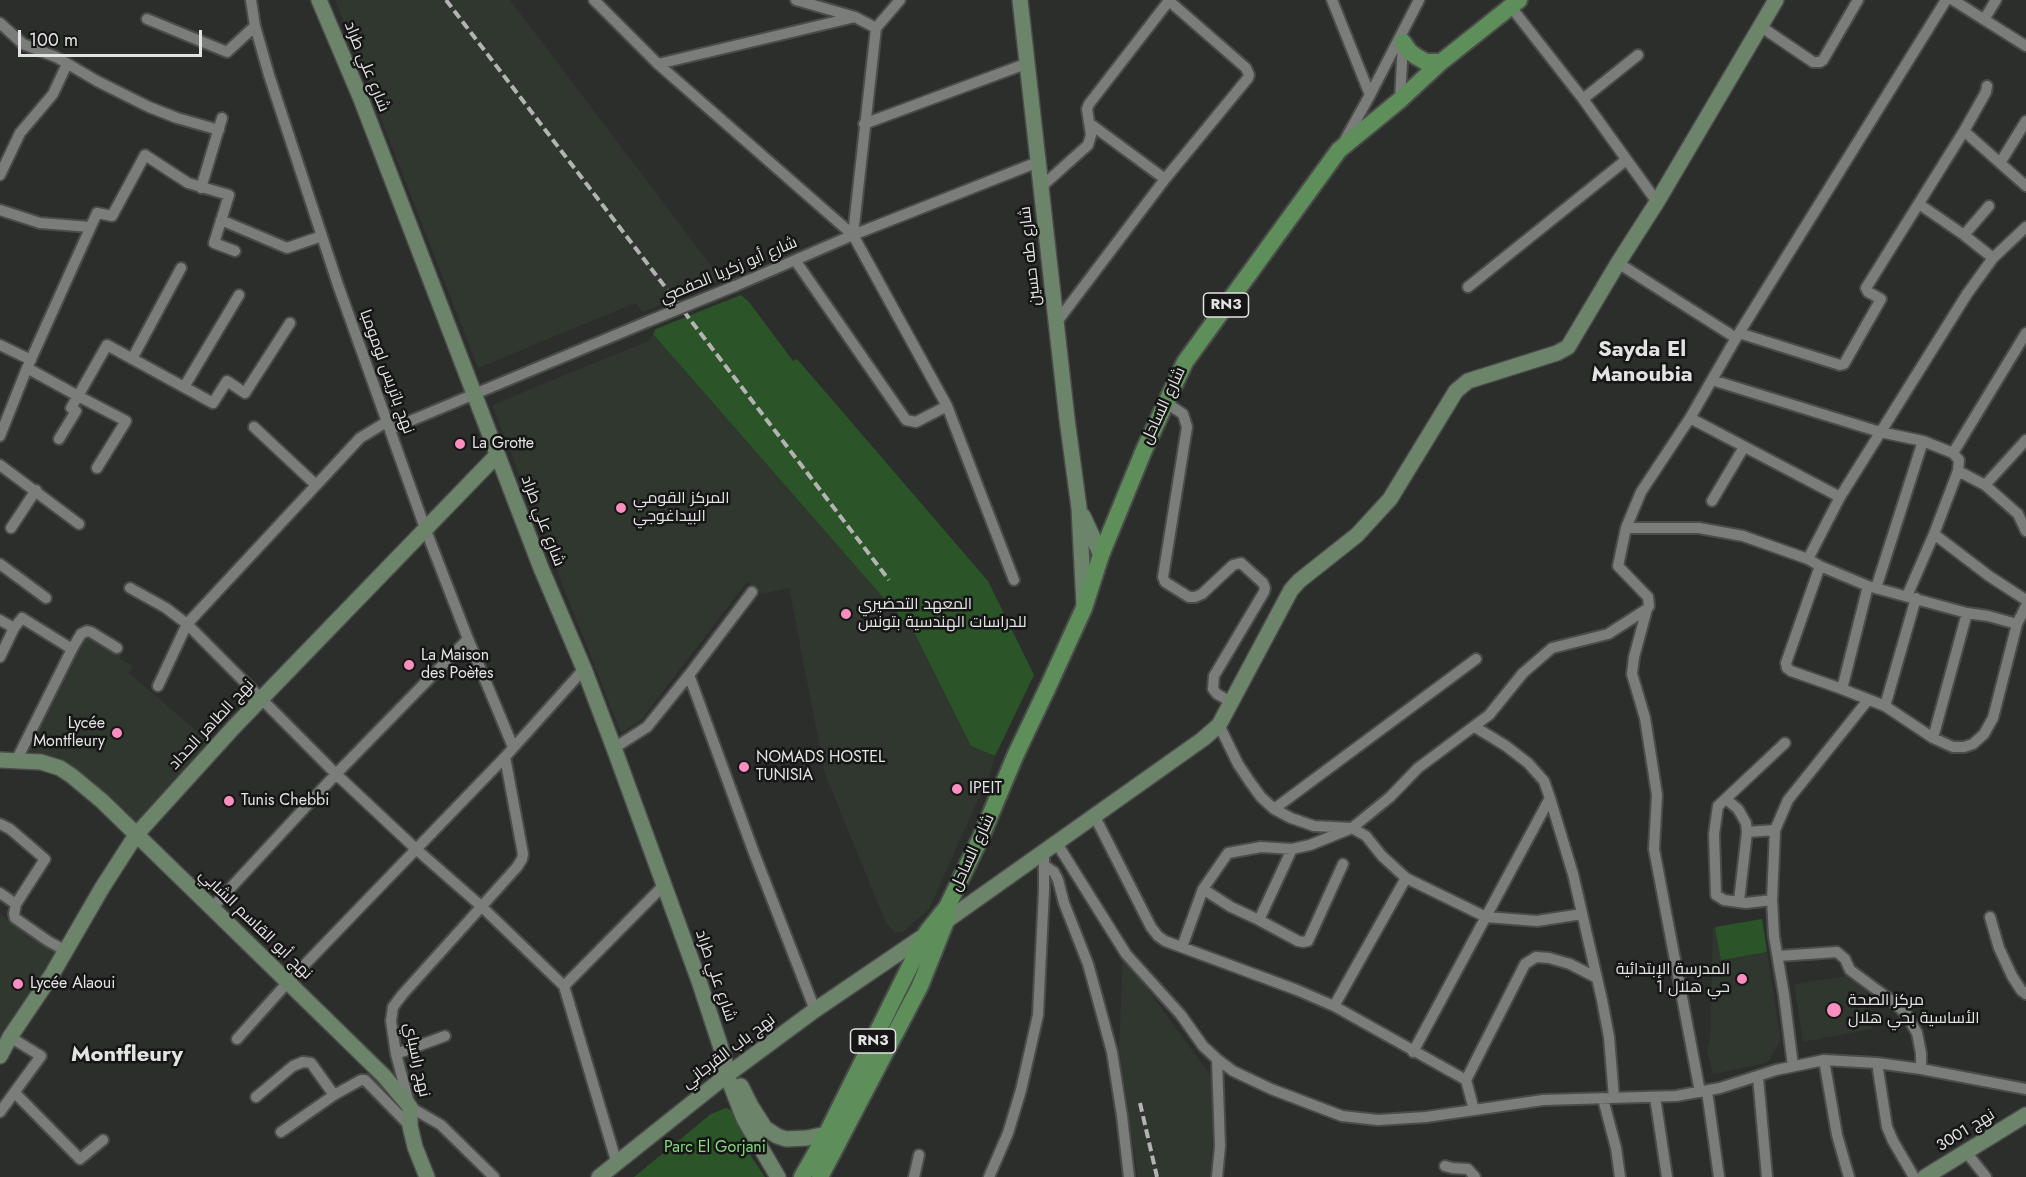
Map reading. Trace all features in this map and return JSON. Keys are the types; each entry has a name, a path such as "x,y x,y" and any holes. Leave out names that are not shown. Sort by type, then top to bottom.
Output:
{"main road":[{"name":"شارع الساحل","path":"946,914 1016,754 1084,608 1101,555 1165,402 1185,362 1339,150 1441,62 1515,4"},
{"path":"1403,36 1410,52 1417,57 1426,62 1441,62"},
{"name":"RN3","path":"802,1177 826,1135 927,932 946,914"},
{"name":"RN3","path":"820,1177 920,986 946,914"}],"street":[{"name":"نهج باتريس لومومبا","path":"251,0 255,26 269,75 322,236 425,528 513,747"},
{"name":"شارع علي طراد","path":"319,0 361,99 540,568 615,748 730,1073 744,1119 778,1177"},
{"path":"594,0 658,64 853,235 947,406 1014,580"},
{"path":"795,0 855,17 876,28"},
{"path":"853,235 876,28 900,0"},
{"path":"1332,0 1370,95"},
{"path":"1339,150 1403,36 1419,0"},
{"path":"946,914 1048,852 1094,815 1203,739 1219,725 1291,590 1357,535 1390,499 1452,395 1468,381 1566,350 1657,202 1776,0"},
{"path":"1760,26 1813,62 1820,62 1858,0"},
{"path":"1719,1177 1704,1091 1656,862 1653,836 1657,795 1645,718 1632,674 1634,657 1649,606 1648,597 1618,567 1626,528 1641,492 1690,417 1737,335 1947,0"},
{"path":"1953,0 1985,18 2026,46"},
{"path":"1985,18 1996,0"},
{"path":"1041,187 1088,145 1091,135 1087,110 1089,104 1168,1 1246,68 1249,75 1246,80 1165,179 1056,323"},
{"name":"شارع طه حسين","path":"1024,4 1038,162 1079,508"},
{"path":"1515,4 1657,202"},
{"path":"658,64 855,17"},
{"path":"147,19 227,52 255,26"},
{"path":"0,24 23,44 149,107 219,130"},
{"path":"1400,99 1403,36"},
{"path":"1583,99 1638,55"},
{"path":"864,124 1028,63"},
{"path":"1,169 20,133 53,94 67,64"},
{"path":"1618,263 1737,335 1840,365 1845,364 1881,299 1868,292 1866,288 1964,131 1986,92 1987,86"},
{"path":"201,188 222,118"},
{"path":"2000,163 2026,121"},
{"path":"1089,123 1165,179"},
{"path":"1964,131 2026,186"},
{"path":"0,436 29,364 97,213 112,216 145,155 188,183 229,195 214,243 236,251"},
{"path":"1468,287 1626,159"},
{"name":"شارع أبو زكريا الحفصي","path":"158,686 187,624 360,438 474,394 853,235 1038,162"},
{"path":"1919,204 1993,258"},
{"path":"1964,235 1989,206"},
{"path":"1,213 40,223 90,227"},
{"path":"221,220 287,248 322,236"},
{"path":"1808,559 1840,497 1967,294 1993,258 2026,227"},
{"path":"795,260 906,420 916,422 947,406"},
{"path":"132,359 181,268"},
{"path":"184,387 239,295"},
{"path":"59,440 76,411 71,408 107,345 213,403 227,381 245,393 290,323"},
{"path":"1953,453 2022,347 2026,333"},
{"path":"0,345 78,396 126,422 97,468"},
{"path":"1712,380 1880,432 1923,441 1953,453 1959,460 1958,471 1911,597 1885,706"},
{"path":"1165,402 1182,414 1187,427 1163,577 1165,582 1189,597 1195,597 1202,594 1233,565 1241,563 1263,583 1265,588 1214,676 1214,689 1217,694 1231,702"},
{"path":"1690,417 1840,497"},
{"path":"254,427 316,485"},
{"path":"1985,485 2026,440"},
{"path":"1842,689 1872,587 1923,441"},
{"path":"1712,501 1744,447"},
{"name":"نهج الطاهر الحداد","path":"0,1056 136,835 262,699 497,455"},
{"path":"0,465 79,524"},
{"path":"1958,471 1985,485 2022,512 2026,531"},
{"path":"11,528 36,490"},
{"path":"1079,508 1101,555"},
{"path":"1079,508 1084,608"},
{"path":"1626,528 1699,528 1743,536 1808,559 1872,587 1967,614 1988,616 2017,624"},
{"path":"1934,534 1989,576 2026,600"},
{"path":"0,564 46,598"},
{"path":"1820,566 1786,665 1791,671 1885,706 1933,738 1953,747 1973,744 1984,734 1993,718 2017,624 2026,606"},
{"path":"130,588 166,608 187,624 336,774 481,906 564,986 617,1164"},
{"path":"615,748 647,727 752,592"},
{"path":"1182,947 1203,889 1224,857 1232,851 1262,847 1292,849 1310,845 1352,828 1390,797 1418,768 1490,715 1523,673 1552,648 1605,635 1647,609"},
{"path":"1933,738 1967,614"},
{"path":"0,657 14,628 22,618 72,649"},
{"path":"0,620 14,628"},
{"path":"16,761 81,634 87,631 117,648"},
{"path":"212,908 336,774 468,639"},
{"path":"1275,809 1476,659"},
{"path":"237,1039 288,982 505,757 584,669"},
{"path":"689,675 754,853 815,1010"},
{"path":"1794,1066 1774,936 1772,900 1775,830 1788,800 1868,700"},
{"path":"1219,725 1238,764 1261,798 1291,818 1314,826 1352,828 1369,838 1382,856 1406,878 1486,917 1537,921 1582,915"},
{"path":"1475,727 1528,763 1544,782 1550,798 1564,841 1597,978 1609,1037 1614,1098"},
{"path":"1772,900 1746,903 1724,900 1716,895 1715,816 1718,806 1785,743"},
{"path":"481,906 517,867 522,854 505,757"},
{"name":"نهج أبو القاسم الشابي","path":"0,760 32,760 60,768 85,786 384,1076 410,1107"},
{"path":"1413,1052 1550,798"},
{"path":"1726,800 1738,809 1747,832 1739,901"},
{"path":"1094,815 1151,927 1165,941 1334,1006 1466,1080"},
{"path":"0,824 10,829 45,859 16,904 14,914 17,921 66,951"},
{"path":"1747,832 1775,830"},
{"path":"1259,920 1292,849"},
{"path":"1048,852 1126,954 1181,1015 1203,1046 1217,1059 1233,1071 1271,1089 1342,1116 1378,1120 1426,1117 1543,1100 1655,1097 1704,1091 1824,1060 1877,1063 1921,1069 2026,1089"},
{"path":"988,1177 1008,1133 1021,1090 1038,1015 1048,852"},
{"path":"1048,852 1064,903 1088,964 1112,1052 1130,1177"},
{"path":"1203,889 1231,907 1303,942 1308,941 1343,864"},
{"path":"1334,1006 1406,878"},
{"path":"564,986 664,885"},
{"path":"0,893 16,904"},
{"name":"نهج راسباي","path":"481,906 393,1007 391,1021 396,1054 410,1107 441,1125 494,1177"},
{"path":"1990,917 1999,948 2012,976 2026,994"},
{"name":"نهج باب القرجاني","path":"599,1177 730,1073 927,932"},
{"path":"1778,956 1837,952 1845,959 1850,970 1896,1004 1907,1015 1917,1033 1921,1069"},
{"path":"1474,1110 1466,1080 1525,964 1543,957 1561,960 1597,978"},
{"path":"885,963 900,964 905,978 920,986"},
{"path":"396,1054 445,1036"},
{"path":"0,1112 41,1056 10,1037"},
{"path":"1216,1177 1220,1146 1217,1059"},
{"path":"1824,1060 1837,1135 1849,1177"},
{"path":"256,1097 293,1066 303,1062 311,1063 334,1095"},
{"path":"1877,1063 1887,1127 1914,1177"},
{"name":"شارع علي طراد","path":"730,1073 765,1128 777,1136 786,1139 807,1138 844,1129"},
{"path":"1758,1077 1767,1177"},
{"path":"281,1132 334,1095 357,1081 365,1080 410,1125"},
{"path":"15,1093 80,1159 103,1140"},
{"path":"1655,1097 1667,1177"},
{"path":"1603,1099 1616,1148 1620,1177"},
{"path":"410,1107 410,1125 415,1147 427,1177"},
{"name":"نهج 3001","path":"1929,1176 2025,1118"},
{"path":"1966,1152 1986,1177"},
{"path":"914,1177 919,1155"},
{"path":"1445,1166 1468,1169 1475,1177"}],"shaded area":[{"path":"335,0 510,0 715,271 719,270 727,277 643,312 635,303 478,368"},
{"path":"653,334 915,634 971,746 995,756 991,771 929,909 903,932 895,933 886,923 825,774 789,588 762,594 747,582 641,720 621,733 492,405 648,341"},
{"name":"Lycée Montfleury","path":"85,635 121,654 119,658 133,666 129,673 213,745 135,827 72,772 26,749"},
{"name":"Lycée Alaoui","path":"0,913 13,924 58,949 0,1041"},
{"name":"المدرسة الإبتدائية حي هلال 1","path":"1762,919 1781,1041 1767,1063 1713,1074 1707,1051 1710,1040 1713,928"},
{"path":"1123,955 1216,1083 1210,1177 1138,1177 1119,1049"},
{"name":"مركز الصحة الأساسية بحي هلال","path":"1847,976 1867,992 1872,1029 1803,1042 1794,984"}],"green space":[{"path":"741,295 749,302 793,361 797,359 988,581 1034,675 995,756 971,746 915,634 653,334 656,329"},
{"path":"1762,919 1767,952 1721,960 1715,927"},
{"name":"Parc El Gorjani","path":"726,1108 734,1111 752,1158 765,1177 634,1177 711,1114"}],"railway":[{"path":"446,0 889,580"},
{"path":"1140,1103 1157,1177"}],"place":[{"name":"La Grotte","path":"460,444"},
{"name":"المركز القومي البيداغوجي","path":"621,508"},
{"name":"المعهد التحضيري للدراسات الهندسية بتونس","path":"846,614"},
{"name":"La Maison des Poètes","path":"409,665"},
{"name":"Lycée Montfleury","path":"117,733"},
{"name":"NOMADS HOSTEL TUNISIA","path":"744,767"},
{"name":"IPEIT","path":"957,789"},
{"name":"Tunis Chebbi","path":"229,801"},
{"name":"المدرسة الإبتدائية حي هلال 1","path":"1742,979"},
{"name":"Lycée Alaoui","path":"18,984"},
{"name":"مركز الصحة الأساسية بحي هلال","path":"1834,1010"}],"district":[{"name":"Sayda El Manoubia","path":"1642,364"},
{"name":"Montfleury","path":"127,1056"}]}
